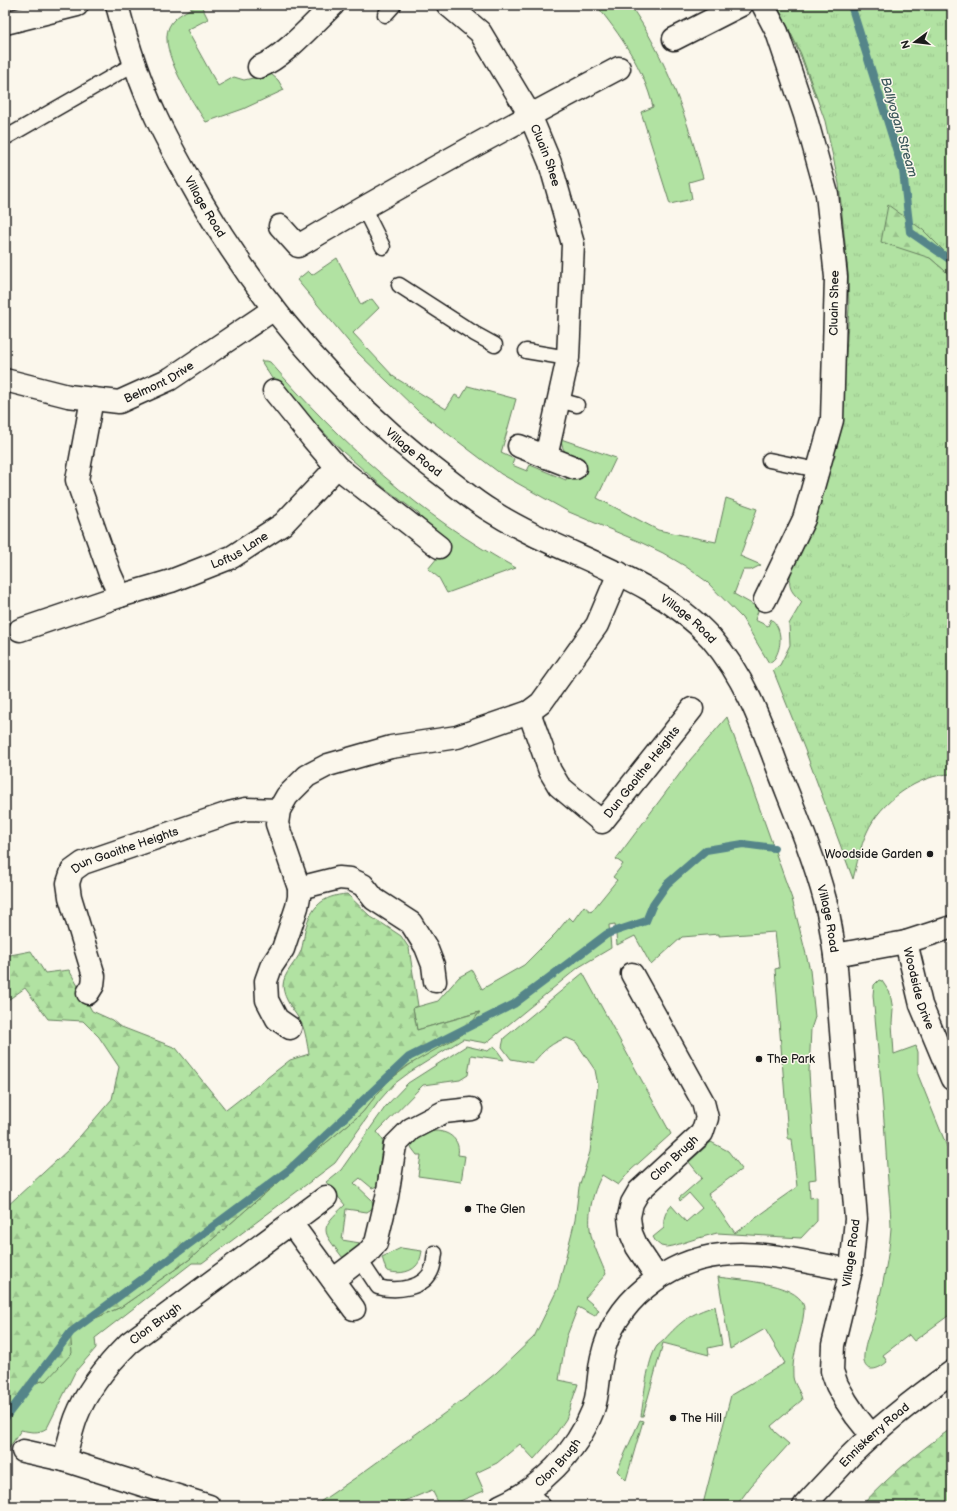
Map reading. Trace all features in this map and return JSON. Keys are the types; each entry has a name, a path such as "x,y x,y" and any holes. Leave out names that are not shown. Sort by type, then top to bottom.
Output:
{"street":[{"path":"5,23 77,5"},
{"name":"Village Road","path":"117,5 134,64 155,115 182,167 230,249 274,309 301,342 349,395 418,458 490,510 523,530 642,585 676,606 709,636 725,655 742,682 762,726 806,842 826,902 835,955 856,1219 851,1270 833,1345 832,1371 836,1385 856,1416 872,1436"},
{"path":"259,67 270,63 281,54 333,5"},
{"name":"Cluain Shee","path":"448,5 480,32 530,115 550,163 573,244 568,358 568,403 546,456"},
{"path":"674,39 741,5"},
{"name":"Cluain Shee","path":"763,5 777,32 805,115 827,194 836,277 832,420 804,519 765,600"},
{"name":"Cluain Shee","path":"280,226 298,246 363,207 530,115 620,68"},
{"name":"Belmont Drive","path":"5,380 68,396 119,402 170,379 274,309"},
{"path":"274,391 337,467 439,547"},
{"path":"92,399 77,480 110,574 120,596"},
{"path":"519,446 575,468"},
{"name":"Loftus Lane","path":"20,630 120,596 171,581 232,557 283,524 337,467"},
{"path":"290,1028 277,1019 267,1000 266,981 271,967 283,949 298,902 298,888 277,824 279,810 287,796 307,776 328,765 391,747 457,737 529,712 541,703 597,625 618,573"},
{"name":"Dun Gaoithe Heights","path":"529,712 550,771 559,786 602,822 692,709"},
{"name":"Dun Gaoithe Heights","path":"88,993 94,985 94,976 70,897 68,883 72,871 83,863 229,813 246,809 279,810"},
{"path":"298,888 339,878 350,879 363,885 374,899 411,923 426,946 433,965 435,981"},
{"path":"835,955 906,942 952,927"},
{"name":"Woodside Drive","path":"906,942 921,1005 952,1079"},
{"name":"Clon Brugh","path":"632,974 703,1102 706,1118 702,1133 639,1191 632,1203 629,1217 631,1233 657,1277"},
{"path":"332,1280 360,1260 376,1243 387,1197 395,1145 411,1129 444,1112 472,1109"},
{"name":"Clon Brugh","path":"64,1460 76,1418 88,1392 99,1375 114,1358 129,1343 326,1197"},
{"path":"291,1223 354,1309"},
{"name":"Clon Brugh","path":"500,1506 517,1499 542,1481 560,1463 579,1437 594,1406 602,1356 611,1330 640,1291 657,1277 697,1260 720,1255 745,1254 770,1256 851,1270"},
{"name":"Enniskerry Road","path":"804,1506 872,1436 925,1391 952,1372"},
{"path":"23,1452 64,1460 209,1506"}],"lane":[{"path":"5,138 134,64"},
{"path":"363,207 383,247"},
{"path":"399,285 495,345"},
{"path":"526,351 568,358"},
{"path":"769,460 818,470"},
{"path":"360,1260 378,1287 395,1290 413,1286 424,1279 432,1269 435,1253"},
{"path":"529,1490 544,1506"}],"green space":[{"path":"197,5 201,5 208,19 187,30 218,86 234,77 244,80 271,74 278,80 284,90 243,109 206,122 178,76 168,49 167,37 171,23 181,14"},
{"path":"596,5 630,5 643,25 665,67 690,133 703,178 689,182 692,199 670,204 641,112 653,107 644,79 622,40"},
{"path":"777,5 952,5 952,259 923,230 888,205 881,242 930,258 952,277 952,774 939,775 914,784 891,800 881,810 867,832 853,879 805,750 773,670 780,665 790,645 789,624 802,602 794,594 790,587 790,579 841,397 849,308 848,273 839,184 825,121 801,54"},
{"path":"785,14 923,230 952,259 952,277 930,258 872,280 823,105 815,96 801,57 786,24"},
{"path":"337,258 361,305 372,299 379,308 353,333 394,377 446,409 455,395 461,398 468,386 516,399 501,453 514,459 512,465 527,471 530,465 566,480 569,460 561,439 616,458 597,498 658,530 716,542 726,498 757,509 740,556 761,565 751,570 743,570 734,594 759,608 755,620 768,626 771,619 775,622 780,636 776,657 769,663 742,618 706,581 685,566 640,542 569,512 501,474 418,411 358,353 297,280 308,271 312,275"},
{"path":"261,361 270,362 325,421 354,449 415,502 447,526 516,568 447,593 439,578 428,569 447,546 422,526 419,514 382,486 343,452 306,414 288,404"},
{"path":"727,717 792,899 810,970 815,1017 811,1029 809,1072 816,1179 809,1180 810,1198 817,1197 817,1221 801,1238 717,1233 666,1247 661,1246 653,1237 664,1228 665,1216 671,1205 686,1222 702,1208 689,1193 680,1201 679,1198 702,1178 689,1162 711,1142 728,1151 742,1169 708,1194 735,1233 797,1187 792,1139 788,1139 775,969 779,968 775,932 682,937 651,965 635,936 617,945 615,924 609,925 611,948 579,967 486,1043 463,1039 410,1072 394,1084 379,1101 335,1163 202,1263 192,1263 95,1338 96,1348 75,1372 47,1428 37,1432 21,1430 5,1454 5,1433 7,1430 5,1413 29,1384 47,1380 70,1329 121,1307 190,1259 263,1195 362,1113 387,1082 479,1012 417,1030 413,1008 438,1001 459,977 472,970 482,989 524,965 556,933 569,917 573,921 584,906 591,912 617,880 613,877 623,864 616,859 690,760"},
{"path":"347,894 371,917 401,936 409,948 418,1006 413,1008 417,1030 480,1012 463,1034 407,1066 387,1082 362,1113 263,1195 190,1259 121,1307 70,1329 72,1353 47,1380 29,1384 5,1413 5,1208 69,1149 112,1099 119,1067 99,1037 83,1021 48,1019 25,988 5,1002 5,956 31,951 45,973 69,970 92,1011 112,1020 119,1026 176,1048 226,1110 290,1060 309,1054 302,1024 285,996 283,986 284,981 287,972 301,951 305,930 315,909 319,904 331,897"},
{"path":"583,973 671,1134 631,1170 618,1185 602,1175 595,1190 590,1214 590,1231 606,1274 585,1298 599,1310 595,1316 578,1307 566,1338 559,1380 578,1384 566,1419 555,1435 534,1459 520,1444 497,1463 476,1473 484,1491 448,1506 440,1506 432,1490 393,1506 314,1506 464,1399 496,1373 534,1337 558,1288 575,1220 579,1187 590,1152 598,1085 595,1070 576,1042 567,1038 548,1048 533,1063 511,1059 502,1047 504,1038"},
{"path":"879,980 882,981 890,993 893,1010 892,1023 894,1054 916,1046 918,1052 918,1075 952,1159 952,1313 914,1341 909,1335 883,1355 887,1362 875,1369 871,1369 865,1365 864,1355 883,1284 891,1228 873,995 874,985"},
{"path":"466,1046 488,1051 494,1046 504,1060 471,1055 468,1075 460,1080 423,1085 377,1132 383,1140 377,1186 372,1188 360,1178 354,1183 372,1200 373,1208 367,1212 346,1209 342,1240 360,1243 357,1248 343,1258 327,1236 326,1230 330,1220 345,1205 326,1182 341,1170 386,1106 408,1083"},
{"path":"440,1131 453,1137 458,1145 458,1155 465,1156 461,1182 418,1176 421,1155 417,1155 407,1142 429,1132"},
{"path":"401,1248 422,1251 420,1259 413,1268 406,1272 389,1272 386,1270 382,1257"},
{"path":"718,1277 754,1282 783,1289 794,1294 802,1302 804,1311 795,1352 793,1369 793,1377 802,1400 771,1426 775,1432 789,1444 751,1486 736,1506 701,1506 703,1504 731,1395 785,1363 765,1329 730,1349"},
{"path":"715,1306 722,1345 708,1348 709,1355 663,1343 643,1416 641,1416 648,1370 657,1346 686,1319"},
{"path":"640,1420 643,1421 626,1480 617,1471"},
{"path":"952,1428 952,1506 861,1506 904,1465"}],"waterway":[{"name":"Ballyogan Stream","path":"851,5 903,171 910,232 952,261"},
{"path":"5,1418 71,1332 290,1169 409,1057 514,1004 607,934 646,921 653,904 667,884 706,850 743,844 774,848"}],"place":[{"name":"Woodside Garden","path":"930,854"},
{"name":"The Park","path":"759,1059"},
{"name":"The Glen","path":"468,1209"},
{"name":"The Hill","path":"673,1418"}]}
